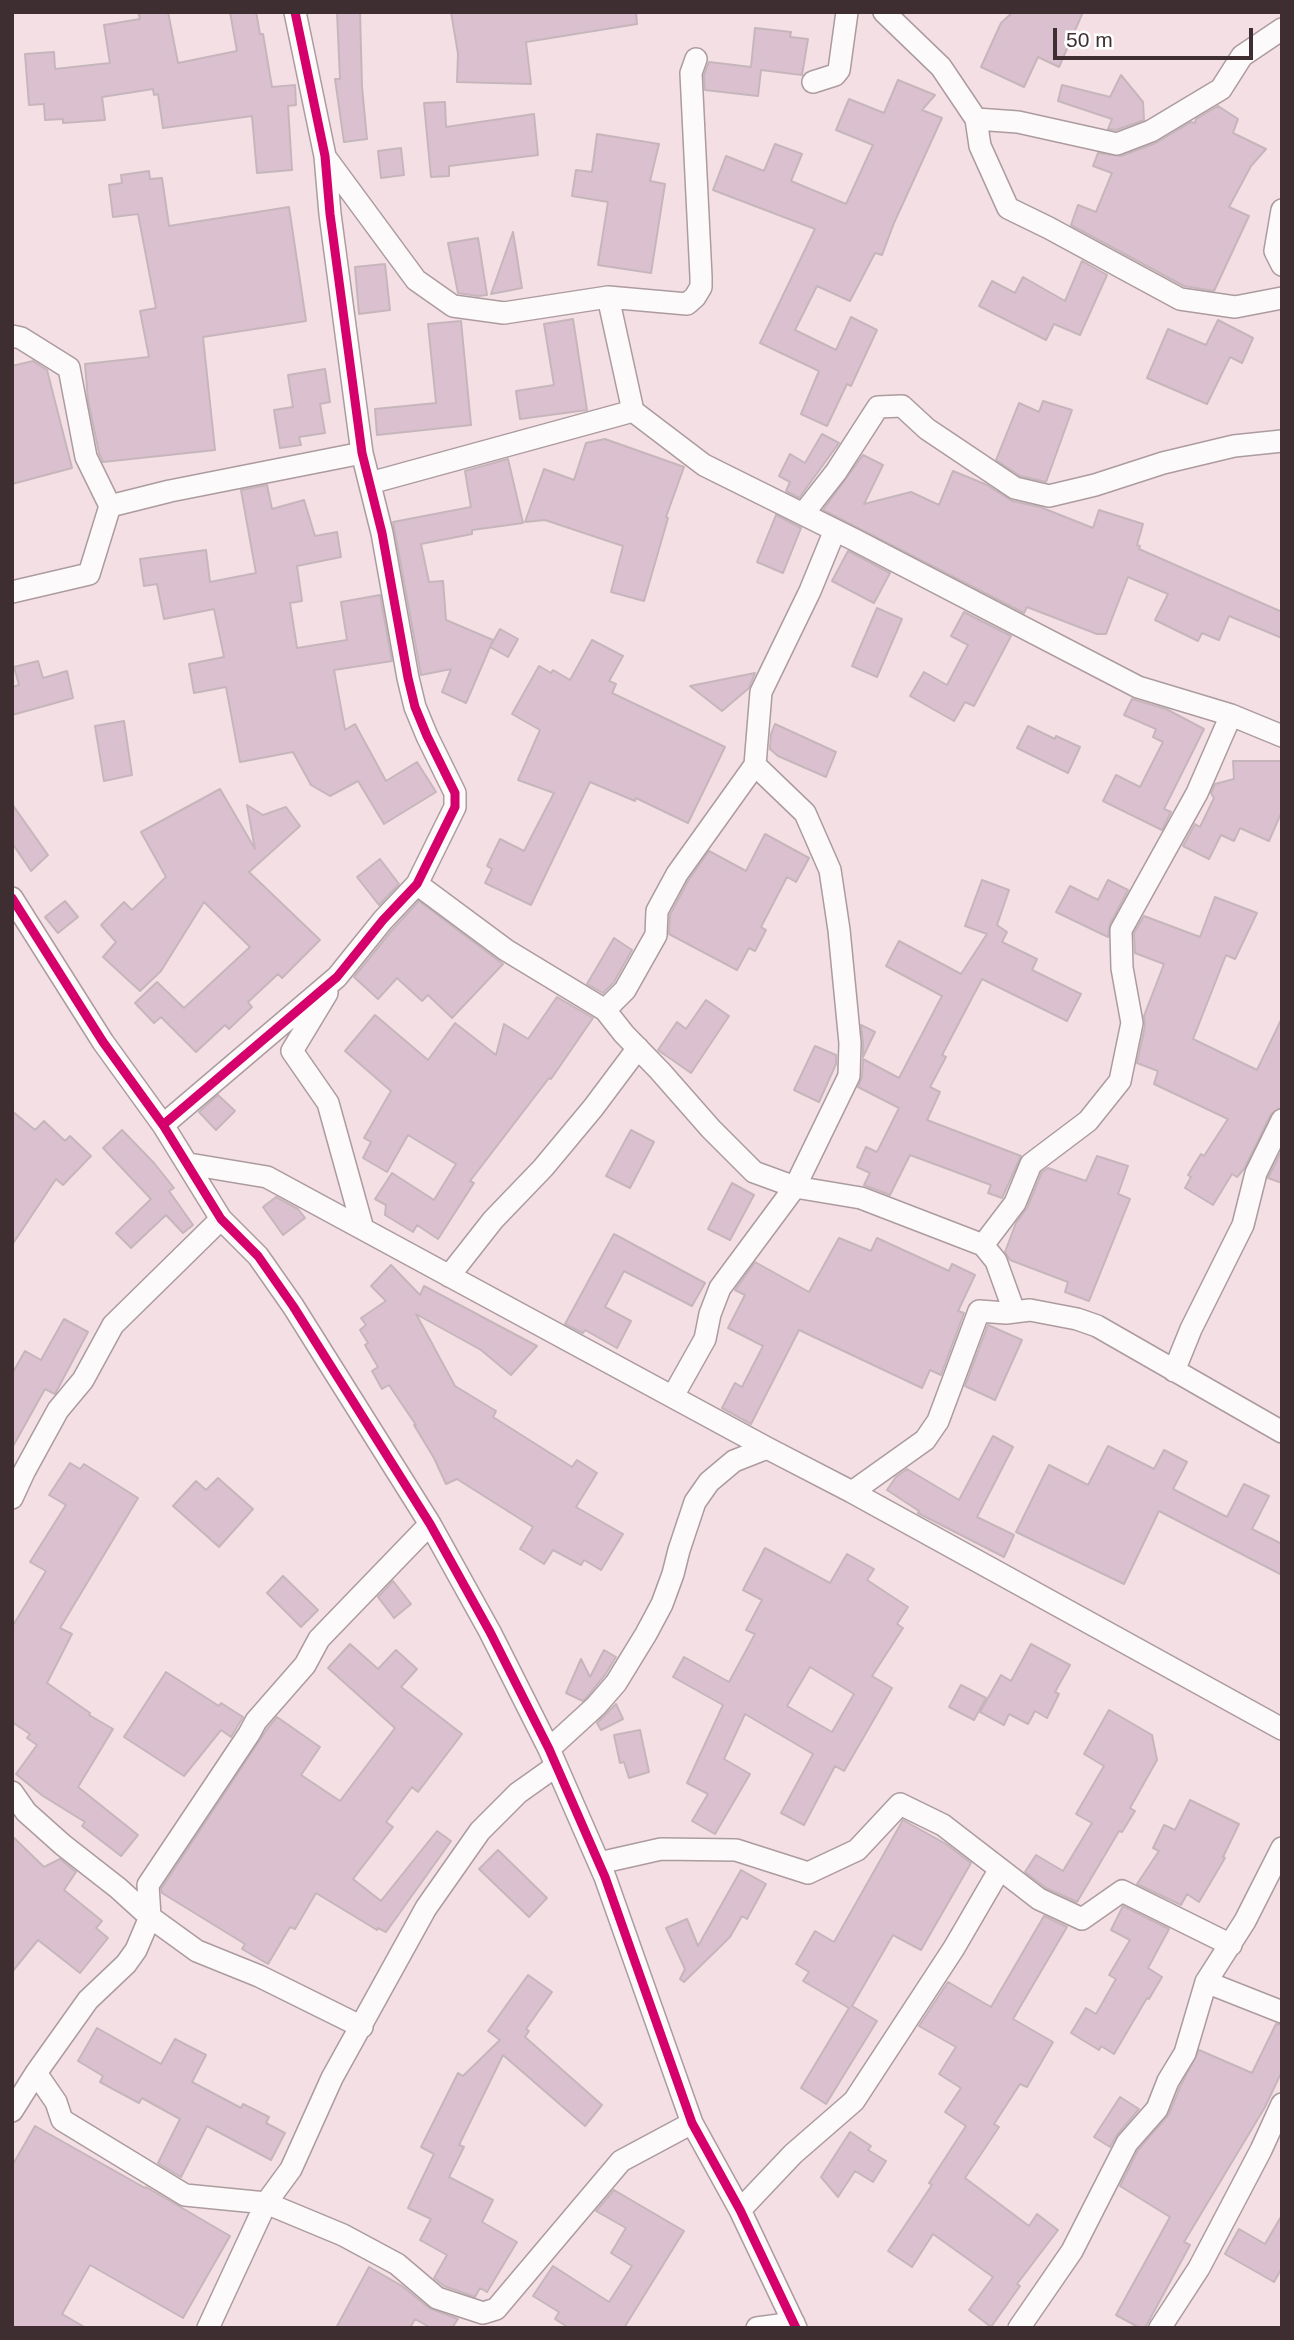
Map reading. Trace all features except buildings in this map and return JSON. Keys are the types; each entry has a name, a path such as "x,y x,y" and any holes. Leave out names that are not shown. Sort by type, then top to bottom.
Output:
{"street":[{"path":"295,12 325,156 330,214 362,453 382,533 408,678 426,736 455,793 455,807 417,884 383,920 337,977 292,1051 328,1103 363,1229"},
{"path":"813,82 835,75 839,70 847,12"},
{"path":"884,12 941,67 976,118 980,146 1008,208 1180,299 1235,307 1282,298"},
{"path":"976,118 1018,122 1117,144 1151,131 1221,89 1242,56 1282,29"},
{"path":"325,156 416,280 453,306 504,313 608,297 687,304 701,287 691,73 696,59"},
{"path":"1282,209 1275,251 1282,265"},
{"path":"608,297 633,411 704,464 1138,687 1231,715 1282,736"},
{"path":"12,335 69,368 86,457 110,506 89,574 12,592"},
{"path":"803,514 836,472 878,407 902,406 927,429 1015,488 1049,496 1095,485 1163,463 1234,446 1282,440"},
{"path":"370,483 633,411"},
{"path":"110,506 170,491 362,453"},
{"path":"605,1010 625,990 656,935 657,911 677,874 755,765 761,692 810,591 835,530"},
{"path":"983,1245 1015,1203 1031,1164 1088,1121 1120,1081 1132,1023 1122,968 1121,930 1197,793 1231,715"},
{"path":"673,1396 705,1339 710,1314 720,1288 795,1187 849,1076 849,1030 830,870 805,813 755,765"},
{"path":"417,884 506,950 605,1010 710,1129 754,1172 795,1187 861,1198 983,1245 996,1261 1014,1311"},
{"path":"12,898 103,1042 189,1164 221,1219 258,1256 293,1306 430,1524 490,1632 553,1757 598,1863 692,2123 740,2210 795,2326 757,2328"},
{"path":"163,1125 337,977"},
{"path":"449,1276 493,1220 543,1168 593,1108 638,1048"},
{"path":"1174,1371 1191,1329 1243,1225 1256,1174 1282,1120"},
{"path":"189,1164 267,1177 852,1492 1282,1729"},
{"path":"12,1498 58,1410 83,1380 113,1325 221,1219"},
{"path":"852,1492 925,1440 938,1421 979,1311 1050,1313 1097,1326 1282,1432"},
{"path":"208,2328 266,2203 291,2169 332,2078 426,1908 480,1831 553,1757 617,1683 662,1604 695,1502 709,1482 734,1461 767,1448"},
{"path":"12,2111 88,2000 125,1965 136,1950 150,1917 148,1885 256,1721 305,1665 319,1639 430,1524"},
{"path":"12,1792 26,1812 150,1917 197,1951 259,1976 362,2027"},
{"path":"598,1863 660,1849 736,1850 808,1873 857,1850 900,1804 943,1825 1039,1899 1082,1919 1122,1891 1231,1945"},
{"path":"1018,2328 1072,2251 1127,2143 1157,2109 1168,2081 1185,2053 1206,1982 1231,1945 1282,1848"},
{"path":"740,2210 793,2154 854,2101 954,1948 1000,1869"},
{"path":"1206,1982 1282,2012"},
{"path":"36,2073 56,2102 62,2120 185,2194 266,2203 343,2235 397,2264 437,2298 479,2320 496,2309 621,2161 692,2123"},
{"path":"1160,2328 1199,2268 1282,2104"}],"cycle path":[{"path":"163,1125 337,977 383,920 417,884 455,807 455,793 415,707 382,533 362,453 330,214 325,156 295,12"},
{"path":"12,898 103,1042 163,1125 221,1219 258,1256 293,1306 430,1524 490,1632 549,1749 605,1877 692,2123 740,2210 796,2328"}]}
